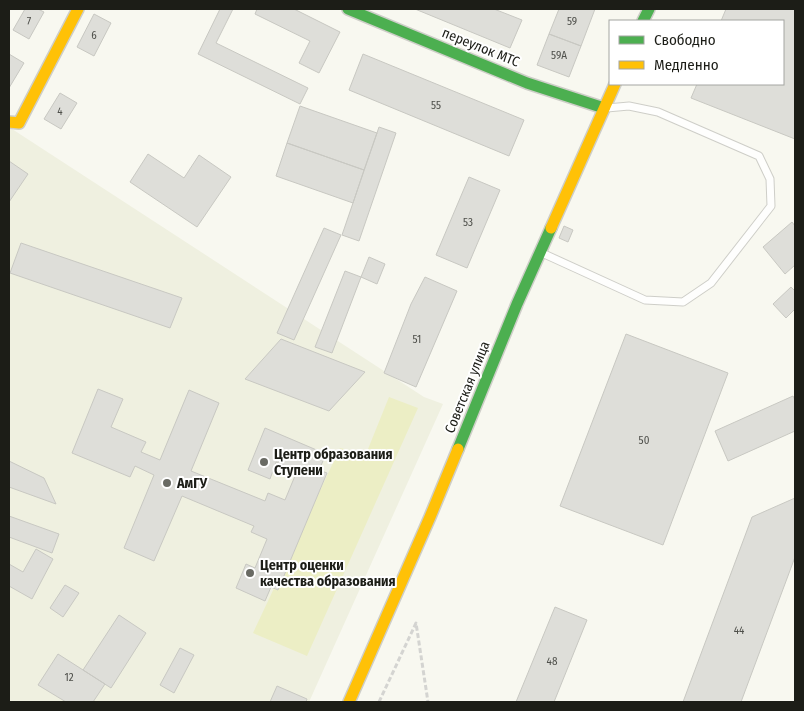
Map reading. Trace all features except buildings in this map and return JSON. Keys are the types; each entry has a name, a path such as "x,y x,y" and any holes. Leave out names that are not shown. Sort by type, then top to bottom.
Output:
{"main road":[{"path":"9,122 19,123 78,9"},
{"name":"переулок МТС","path":"348,9 527,83 604,108"},
{"name":"Советская улица","path":"349,702 430,517 539,252 615,85"}],"lane":[{"path":"539,252 645,300 683,302 712,283 771,206 770,179 759,156 658,112 629,106 604,108"}],"path":[{"path":"379,702 416,623 428,702"}],"shaded area":[{"path":"9,127 424,397 443,404 309,702 9,702"}],"green space":[{"path":"389,397 418,408 307,656 253,633 340,448 366,454"}],"traffic: fast":[{"path":"348,9 527,83 604,108"},
{"path":"644,20 649,9"},
{"path":"458,449 517,304 551,228"}],"traffic: slow":[{"path":"9,122 19,123 78,9"},
{"path":"551,228 615,85"},
{"path":"349,702 458,449"}],"place":[{"name":"Центр образования Ступени","path":"264,462"},
{"name":"АмГУ","path":"167,483"},
{"name":"Центр оценки качества образования","path":"250,573"}]}
